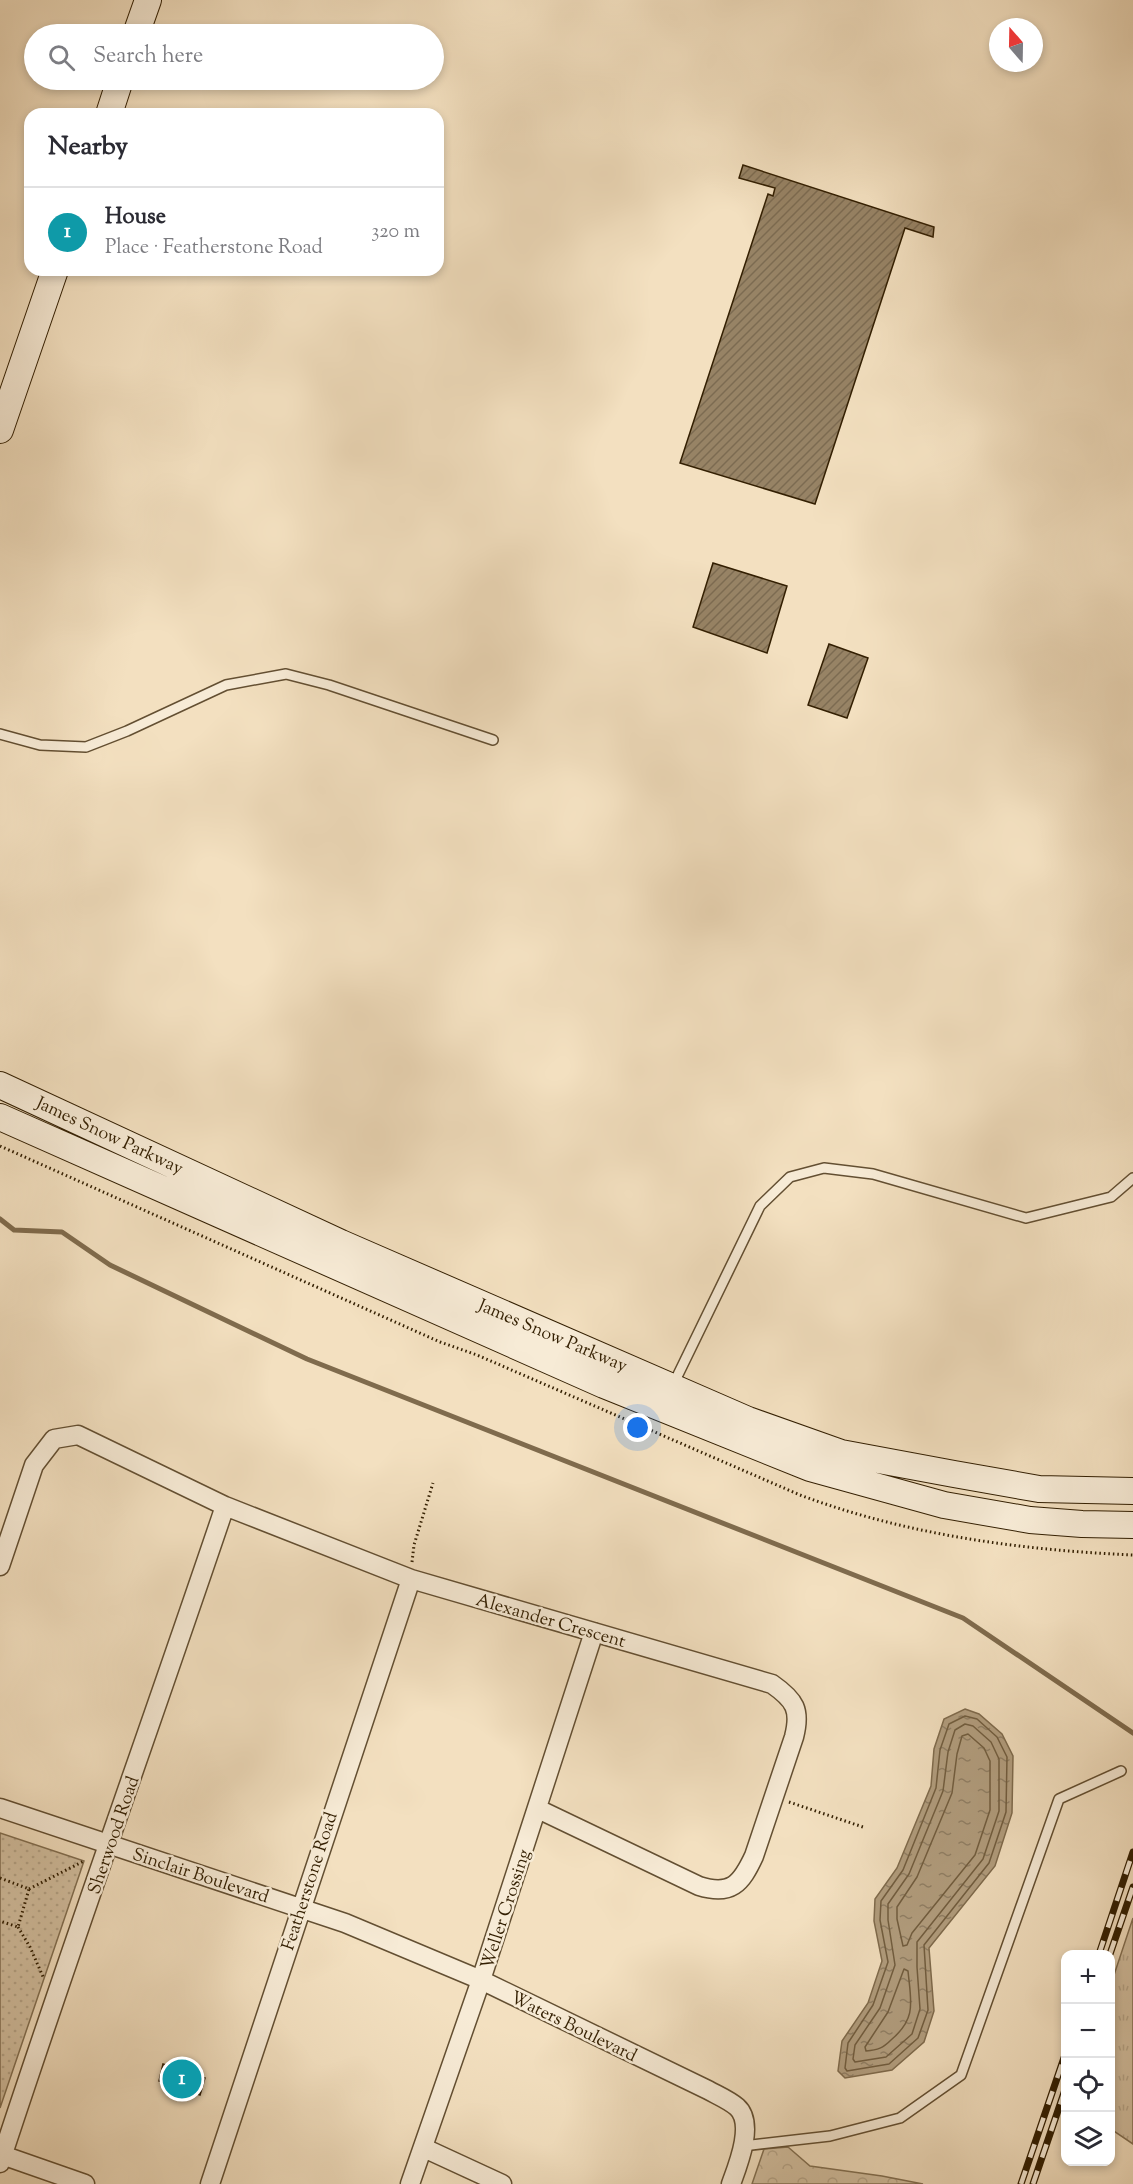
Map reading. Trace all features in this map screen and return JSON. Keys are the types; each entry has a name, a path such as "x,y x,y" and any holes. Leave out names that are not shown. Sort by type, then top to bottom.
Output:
{"main road":[{"path":"140,24 148,0"},
{"path":"110,108 116,90"},
{"path":"0,430 53,276"},
{"name":"James Snow Parkway","path":"0,1085 352,1248 748,1420 841,1453 1039,1489 1133,1491"},
{"name":"James Snow Parkway","path":"0,1117 604,1385 810,1468 944,1505 1030,1520 1133,1525"}],"street":[{"name":"Alexander Crescent","path":"0,1566 34,1465 54,1439 78,1435 225,1506 411,1579 772,1684 788,1695 797,1714 797,1725 747,1870 738,1883 731,1888 721,1891 699,1886 538,1809"},
{"name":"Sherwood Road","path":"1,2159 225,1506"},
{"name":"Featherstone Road","path":"210,2184 300,1907 411,1579"},
{"name":"Weller Crossing","path":"410,2184 538,1809 594,1632"},
{"name":"Sinclair Boulevard","path":"0,1809 300,1907"},
{"name":"Waters Boulevard","path":"300,1907 345,1923 481,1980 708,2090 739,2108 745,2127 743,2146 731,2184"},
{"path":"424,2148 502,2184"},
{"path":"1,2159 85,2184"}],"lane":[{"path":"0,734 40,745 86,747 226,685 286,674 329,685 493,740"},
{"path":"672,1387 760,1206 790,1177 824,1168 873,1174 1026,1218 1111,1197 1133,1178"},
{"path":"743,2146 830,2136 900,2118 961,2075 1059,1799 1121,1771"}],"path":[{"path":"411,1579 414,1545 433,1483"},
{"path":"773,1797 862,1827"},
{"path":"18,1927 29,1889 110,1845"},
{"path":"0,1878 29,1889"},
{"path":"0,1921 18,1927 30,1947 54,2000"}],"green space":[{"path":"0,1833 84,1861 0,2108"},
{"path":"1133,1918 1133,2144 1115,2132 1115,1972"},
{"path":"788,2147 810,2166 923,2184 752,2184 764,2149"}],"water":[{"path":"965,1709 979,1714 1002,1734 1013,1756 1012,1813 995,1866 929,1948 934,2011 924,2042 892,2070 845,2078 838,2071 842,2041 868,2003 882,1961 874,1921 875,1899 897,1868 931,1786 934,1749 944,1719"}],"building":[{"path":"743,165 934,227 933,237 905,228 815,504 680,463 768,194 773,196 775,188 739,178"},
{"path":"713,563 787,586 767,653 693,627"},
{"path":"829,644 868,658 847,718 808,705"},
{"path":"163,2064 205,2078 200,2095 159,2081"}],"waterway":[{"path":"0,1219 14,1230 62,1232 110,1265 307,1359 963,1618 1133,1733"}],"railway":[{"path":"1100,1950 1133,1852"},
{"path":"1111,1950 1133,1887"},
{"path":"1021,2184 1064,2058"},
{"path":"1033,2184 1061,2102"}],"place":[{"name":"House","path":"182,2079"}]}
